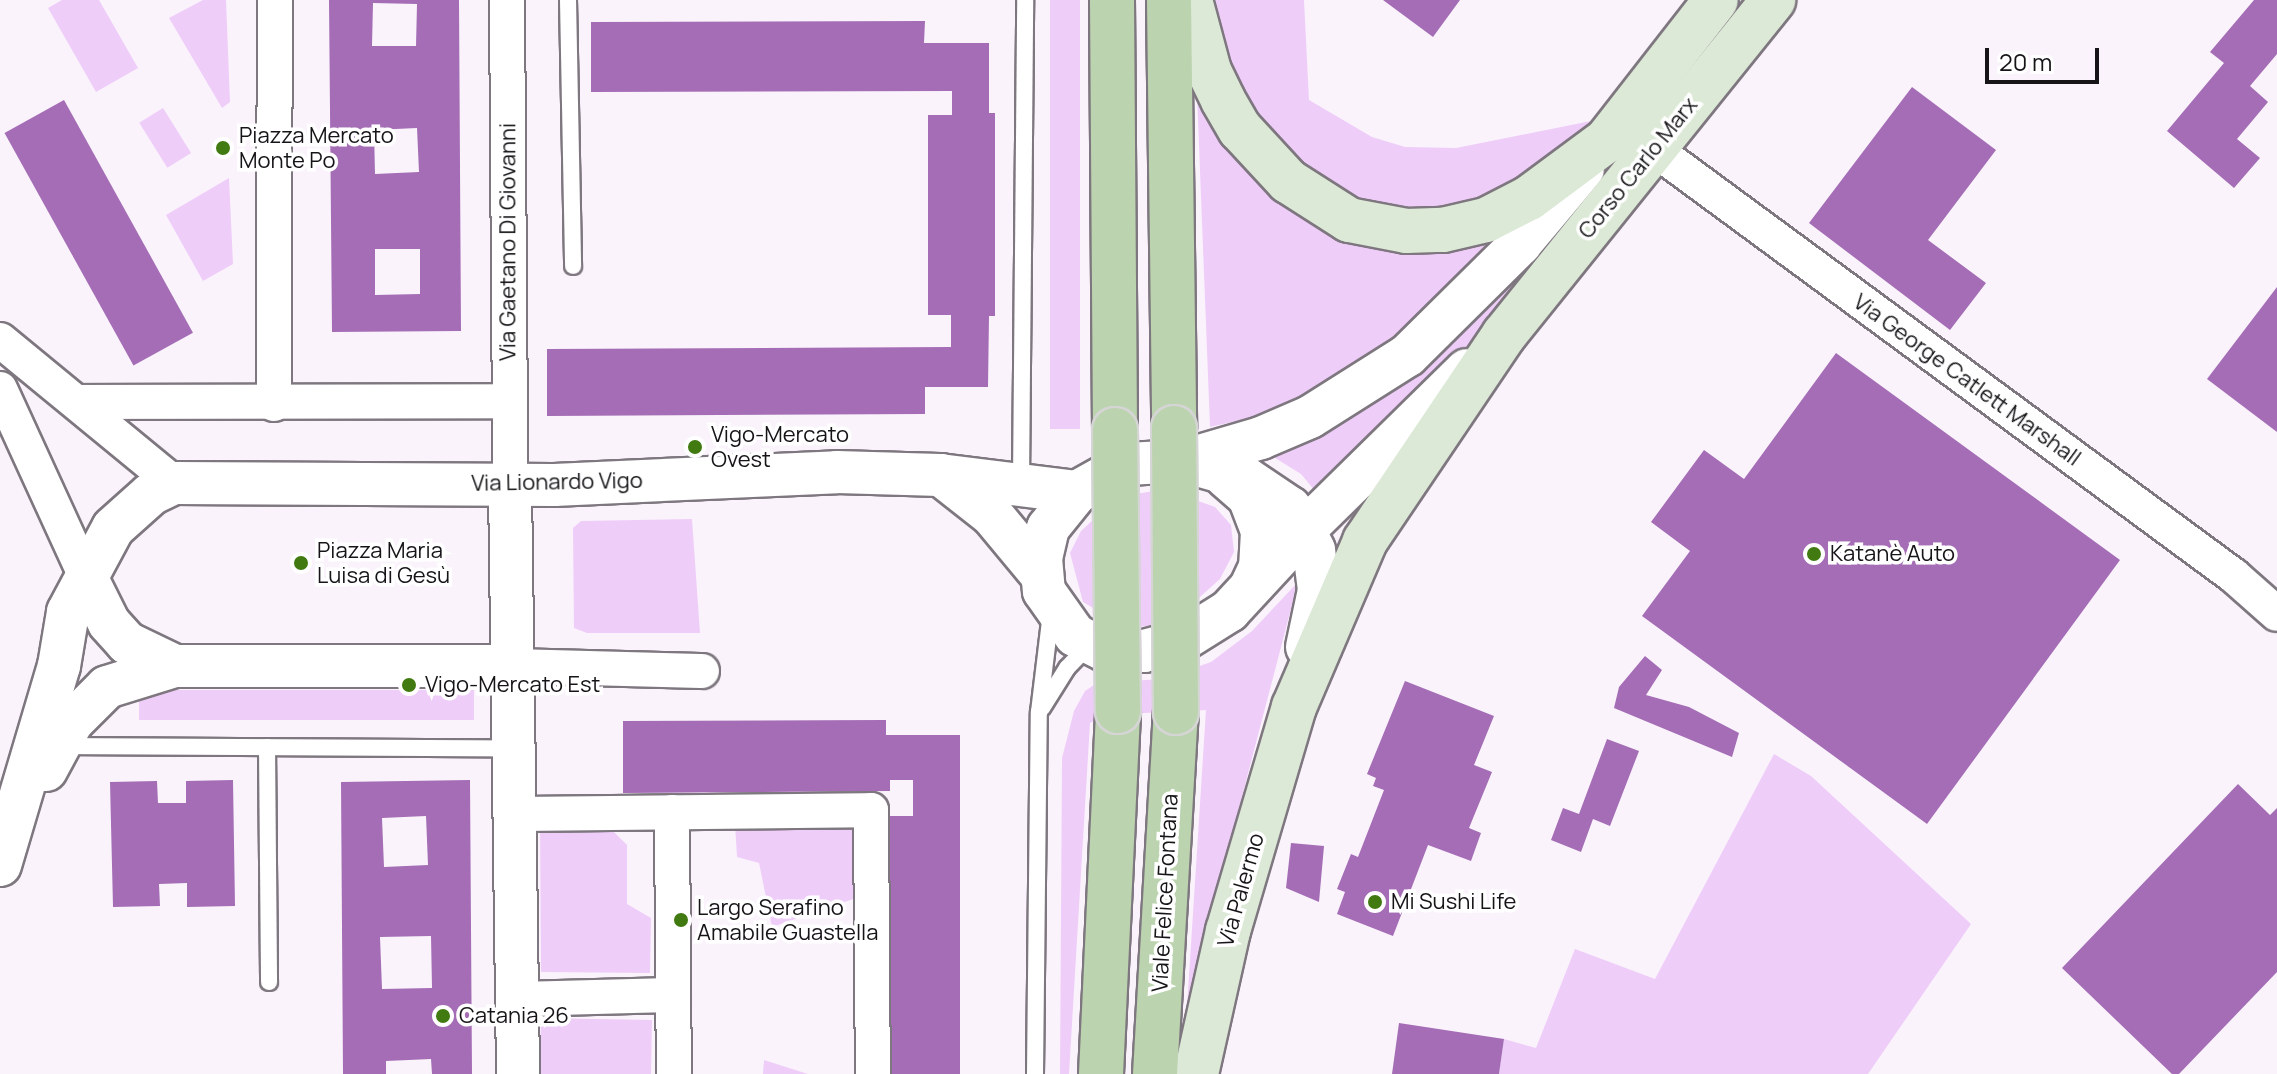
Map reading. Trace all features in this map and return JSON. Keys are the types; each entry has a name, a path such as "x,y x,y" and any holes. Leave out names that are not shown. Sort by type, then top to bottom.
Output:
{"main road":[{"path":"1101,1074 1118,711 1112,0"},
{"name":"Viale Felice Fontana","path":"1155,1074 1193,454 1169,0"},
{"name":"Corso Carlo Marx","path":"1190,0 1209,71 1240,129 1288,181 1349,220 1406,231 1443,230 1486,220 1529,198 1607,140 1716,0"},
{"name":"Corso Carlo Marx","path":"1294,707 1365,541 1504,335 1773,0"},
{"name":"Via Palermo","path":"1206,1067 1207,1017 1294,707"}],"street":[{"path":"274,404 275,0"},
{"name":"Via Gaetano Di Giovanni","path":"507,0 510,485"},
{"path":"1046,591 1048,528 1077,492 1127,464 1193,454 1310,417 1408,355 1520,244 1607,140"},
{"name":"Via George Catlett Marshall","path":"1654,149 2234,576 2277,614"},
{"path":"940,475 992,515 1089,645 1125,652 1162,647 1198,633 1242,598 1304,530 1504,335"},
{"path":"0,340 174,483 151,494 113,528 68,612 59,666 6,848"},
{"path":"0,389 109,623 127,643 175,666"},
{"path":"77,402 274,404 509,401"},
{"path":"1193,454 1270,491 1304,530 1314,550 1319,590 1294,707"},
{"path":"1193,454 1249,497 1262,531 1260,567 1242,598"},
{"name":"Via Lionardo Vigo","path":"174,483 510,485 837,472 940,475 1077,492"},
{"path":"510,485 518,1074"},
{"path":"6,848 58,746 87,704 107,687 175,666 511,666 702,671"},
{"path":"514,814 871,810 873,1074"},
{"path":"672,812 674,1074"},
{"path":"517,999 673,995"}],"lane":[{"path":"568,0 573,266"},
{"path":"1021,485 1025,0"},
{"path":"1035,1074 1039,712 1046,591"},
{"path":"1039,712 1067,668 1089,645"},
{"path":"58,746 513,748"},
{"path":"267,747 269,982"}],"shaded area":[{"path":"62,0 99,0 138,68 96,92 48,8"},
{"path":"203,0 226,0 230,102 222,108 169,18"},
{"path":"1050,0 1080,0 1080,429 1050,429"},
{"path":"1209,0 1304,0 1309,100 1372,137 1405,147 1456,148 1591,121 1575,143 1524,184 1438,216 1354,203 1290,159 1236,88"},
{"path":"1197,94 1276,194 1504,236 1399,339 1280,411 1210,427"},
{"path":"163,108 191,153 167,168 139,123"},
{"path":"229,178 233,264 203,281 166,215"},
{"path":"1574,204 1581,205 1476,336 1320,497 1301,474 1272,456"},
{"path":"1165,489 1215,507 1231,525 1234,552 1220,579 1182,613 1156,625 1127,628 1083,602 1070,553 1081,531 1105,509 1136,494"},
{"path":"692,519 700,633 587,633 574,628 573,528 581,521"},
{"path":"1298,582 1187,1007 1206,710 1104,715 1090,723 1069,1074 1060,1074 1062,758 1074,711 1085,691 1097,683 1162,679 1211,662 1252,631"},
{"path":"139,690 474,690 474,720 139,720"},
{"path":"1774,754 1811,776 1971,924 1868,1074 1499,1074 1504,1039 1536,1048 1575,949 1655,979"},
{"path":"852,823 860,829 859,897 772,927 759,863 737,857 735,824"},
{"path":"540,826 610,828 627,845 627,904 651,918 650,973 541,972"},
{"path":"541,1018 652,1020 651,1074 540,1074"},
{"path":"764,1060 808,1074 763,1074"}],"building":[{"path":"329,0 459,0 461,331 332,332","holes":["373,3 417,4 416,46 372,46","417,128 419,172 375,174 374,130","375,249 420,249 420,294 375,295"]},
{"path":"1383,0 1460,0 1433,37"},
{"path":"2254,0 2277,0 2277,54 2250,86 2268,102 2237,139 2260,158 2234,188 2167,131 2224,63 2210,52"},
{"path":"925,21 924,43 989,43 989,113 995,113 995,316 989,316 988,387 925,387 925,414 547,416 547,349 951,347 951,315 928,315 928,115 952,115 952,91 591,92 591,22"},
{"path":"1912,87 1996,150 1928,240 1986,283 1950,330 1809,223"},
{"path":"64,100 193,333 133,366 5,133"},
{"path":"2277,287 2277,432 2207,379"},
{"path":"1836,353 2120,560 1927,824 1642,616 1690,551 1651,522 1704,450 1744,479"},
{"path":"1645,656 1662,670 1646,695 1689,707 1739,733 1732,757 1614,708 1619,687"},
{"path":"1405,681 1494,716 1474,765 1492,772 1469,828 1481,833 1471,861 1428,845 1393,936 1337,914 1345,892 1337,889 1351,854 1358,857 1384,790 1373,786 1376,778 1367,774"},
{"path":"886,720 886,735 960,735 960,1074 890,1074 890,816 913,816 913,780 890,780 890,791 623,793 623,721"},
{"path":"1607,739 1639,751 1610,826 1593,819 1581,852 1551,840 1563,808 1579,814"},
{"path":"233,780 235,906 187,907 187,883 159,884 160,906 113,907 110,782 157,781 158,803 186,803 186,781"},
{"path":"470,780 472,1074 432,1074 431,1059 386,1061 386,1074 343,1074 341,782","holes":["426,816 428,865 384,867 382,818","431,936 432,988 382,989 380,937"]},
{"path":"2238,784 2270,815 2277,808 2277,972 2179,1074 2172,1074 2062,968"},
{"path":"1291,843 1324,846 1319,902 1286,888"},
{"path":"1399,1023 1504,1039 1499,1074 1392,1074"}],"place":[{"name":"Piazza Mercato Monte Po","path":"223,148"},
{"name":"Vigo-Mercato Ovest","path":"695,447"},
{"name":"Katanè Auto","path":"1814,554"},
{"name":"Piazza Maria Luisa di Gesù","path":"301,563"},
{"name":"Vigo-Mercato Est","path":"409,685"},
{"name":"Mi Sushi Life","path":"1375,902"},
{"name":"Largo Serafino Amabile Guastella","path":"681,920"},
{"name":"Catania 26","path":"443,1016"}]}
